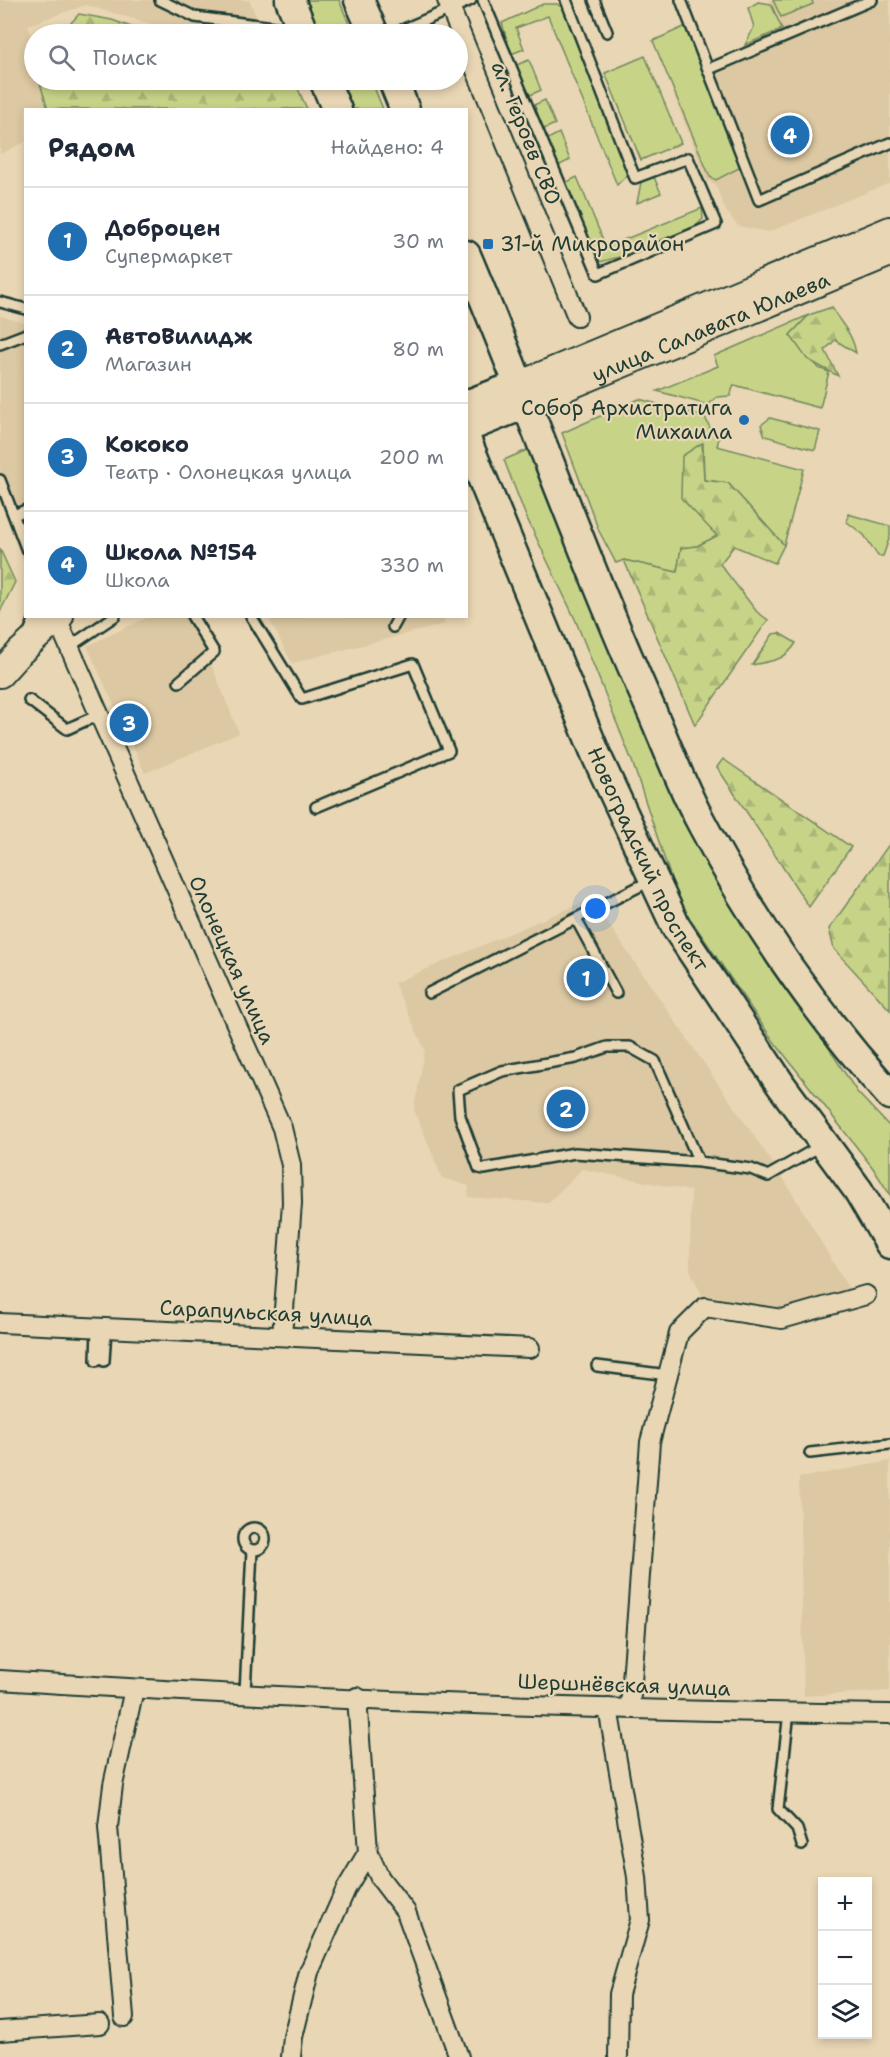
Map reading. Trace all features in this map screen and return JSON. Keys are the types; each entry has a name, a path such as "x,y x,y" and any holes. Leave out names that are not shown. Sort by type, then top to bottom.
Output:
{"main road":[{"path":"290,0 299,24"},
{"path":"359,0 370,24"},
{"path":"328,90 336,108"},
{"path":"397,90 404,108"},
{"name":"улица Салавата Юлаева","path":"468,427 524,393 890,230"},
{"name":"улица Салавата Юлаева","path":"479,400 524,393 890,253"},
{"path":"468,260 524,393 625,650 700,821 771,942 855,1056 890,1095"},
{"name":"Новоградский проспект","path":"468,446 477,478 597,757 676,927 781,1085 858,1190 890,1244"},
{"path":"0,674 50,618"}],"street":[{"name":"ал. Героев СВО","path":"449,5 457,24"},
{"name":"ал. Героев СВО","path":"468,51 578,317"},
{"name":"Олонецкая улица","path":"52,618 69,647 282,1128 291,1166 292,1203 282,1336"},
{"path":"630,1708 650,1442 679,1333 705,1307 782,1319 866,1295"},
{"name":"Сарапульская улица","path":"0,1323 530,1348"},
{"name":"Шершнёвская улица","path":"0,1680 134,1689 608,1708 890,1714"},
{"path":"124,2017 108,1827 113,1785 134,1689"},
{"path":"357,1697 369,1852 380,1878 406,1911 459,2057"},
{"path":"608,1708 637,1876 640,1920 619,1994 618,2057"},
{"path":"291,2057 293,2037 309,1972 346,1889 369,1852"},
{"path":"0,2031 100,2024"}],"lane":[{"path":"160,0 195,17 242,24"},
{"path":"412,24 449,5 471,0"},
{"path":"483,0 598,274 716,224 688,158 635,178 566,0"},
{"path":"594,0 607,32"},
{"path":"681,0 759,200 890,143"},
{"path":"709,69 872,0"},
{"path":"0,302 24,308"},
{"path":"0,344 24,335"},
{"path":"0,480 24,542"},
{"path":"14,515 24,511"},
{"path":"69,647 111,618"},
{"path":"179,682 213,652 193,618"},
{"path":"252,618 302,699 413,664 449,751 316,807"},
{"path":"393,627 398,618"},
{"path":"29,700 67,729 98,714"},
{"path":"429,993 654,879"},
{"path":"576,919 616,993"},
{"path":"699,1162 655,1061 630,1047 607,1047 576,1058 501,1071 458,1090 460,1116 479,1168 483,1169 575,1153 699,1162 751,1169 768,1176 824,1144"},
{"path":"100,1361 101,1327"},
{"path":"597,1366 668,1375"},
{"path":"810,1453 890,1444"},
{"path":"245,1693 252,1550"},
{"path":"789,1712 778,1809 797,1829 802,1845"}],"shaded area":[{"path":"0,0 249,0 260,24 151,24 86,5 31,24 24,24 24,90 46,90 52,108 24,108 24,142 0,154"},
{"path":"769,0 890,0 890,183 769,232 738,226 726,211 715,184 707,181 671,87 707,63 781,29"},
{"path":"0,316 24,323 24,564 0,502"},
{"path":"146,618 192,618 239,733 145,773 87,646"},
{"path":"269,618 444,618 445,624 292,663"},
{"path":"588,900 600,912 785,1181 850,1291 780,1313 705,1301 690,1270 691,1191 582,1169 548,1203 468,1197 469,1186 442,1178 414,1109 425,1050 394,983"},
{"path":"890,1461 890,1691 804,1696 799,1478"}],"green space":[{"path":"303,0 339,0 349,24 313,24"},
{"path":"773,0 812,0 813,4 781,17"},
{"path":"758,2 771,4 782,29 745,45 754,27 748,8"},
{"path":"543,4 557,4 565,9 627,166 626,176 617,185 548,16 516,28 524,49 511,54 502,23"},
{"path":"79,14 123,24 70,24"},
{"path":"686,26 741,162 739,168 716,180 710,177 653,41"},
{"path":"645,56 681,143 641,160 605,73"},
{"path":"529,60 541,90 528,96 514,66"},
{"path":"42,90 298,90 307,108 48,108"},
{"path":"340,90 375,90 383,108 348,108"},
{"path":"545,100 555,124 542,130 532,106"},
{"path":"559,133 570,160 558,166 546,140"},
{"path":"577,177 606,247 702,208 703,219 696,226 623,256 600,262 596,258 565,183"},
{"path":"654,177 661,193 637,203 641,182"},
{"path":"832,307 849,334 856,353 835,340 825,350 838,376 807,359 790,335 809,315"},
{"path":"809,315 790,335 819,368 829,372 820,408 734,385 730,396 717,397 708,405 657,391 718,366 714,356"},
{"path":"639,399 705,417 710,428 720,434 717,446 804,469 784,545 728,483 704,480 703,443 683,456 717,536 697,546 681,548 677,572 624,560 616,563 599,531 562,433"},
{"path":"770,418 820,431 815,450 765,436 761,425"},
{"path":"702,443 704,480 728,483 784,545 775,563 734,546 720,564 757,612 768,620 695,725 624,560 677,572 681,548 697,546 717,536 681,498 682,456"},
{"path":"534,447 631,700 670,779 791,989 857,1092 890,1127 890,1195 873,1168 772,1039 679,902 632,761 575,619 525,514 504,460"},
{"path":"848,514 890,526 890,536 883,556 878,556 864,535 847,522"},
{"path":"0,549 15,582 0,612"},
{"path":"779,633 796,643 792,649 777,659 752,665 773,634"},
{"path":"723,759 851,847 809,907 717,767"},
{"path":"890,843 890,1010 834,949 829,929"}],"place":[{"name":"Школа №154","path":"790,135"},
{"name":"31-й Микрорайон","path":"488,244"},
{"name":"Собор Архистратига Михаила","path":"744,420"},
{"name":"Кококо","path":"129,723"},
{"name":"Доброцен","path":"586,978"},
{"name":"АвтоВилидж","path":"566,1109"}]}
